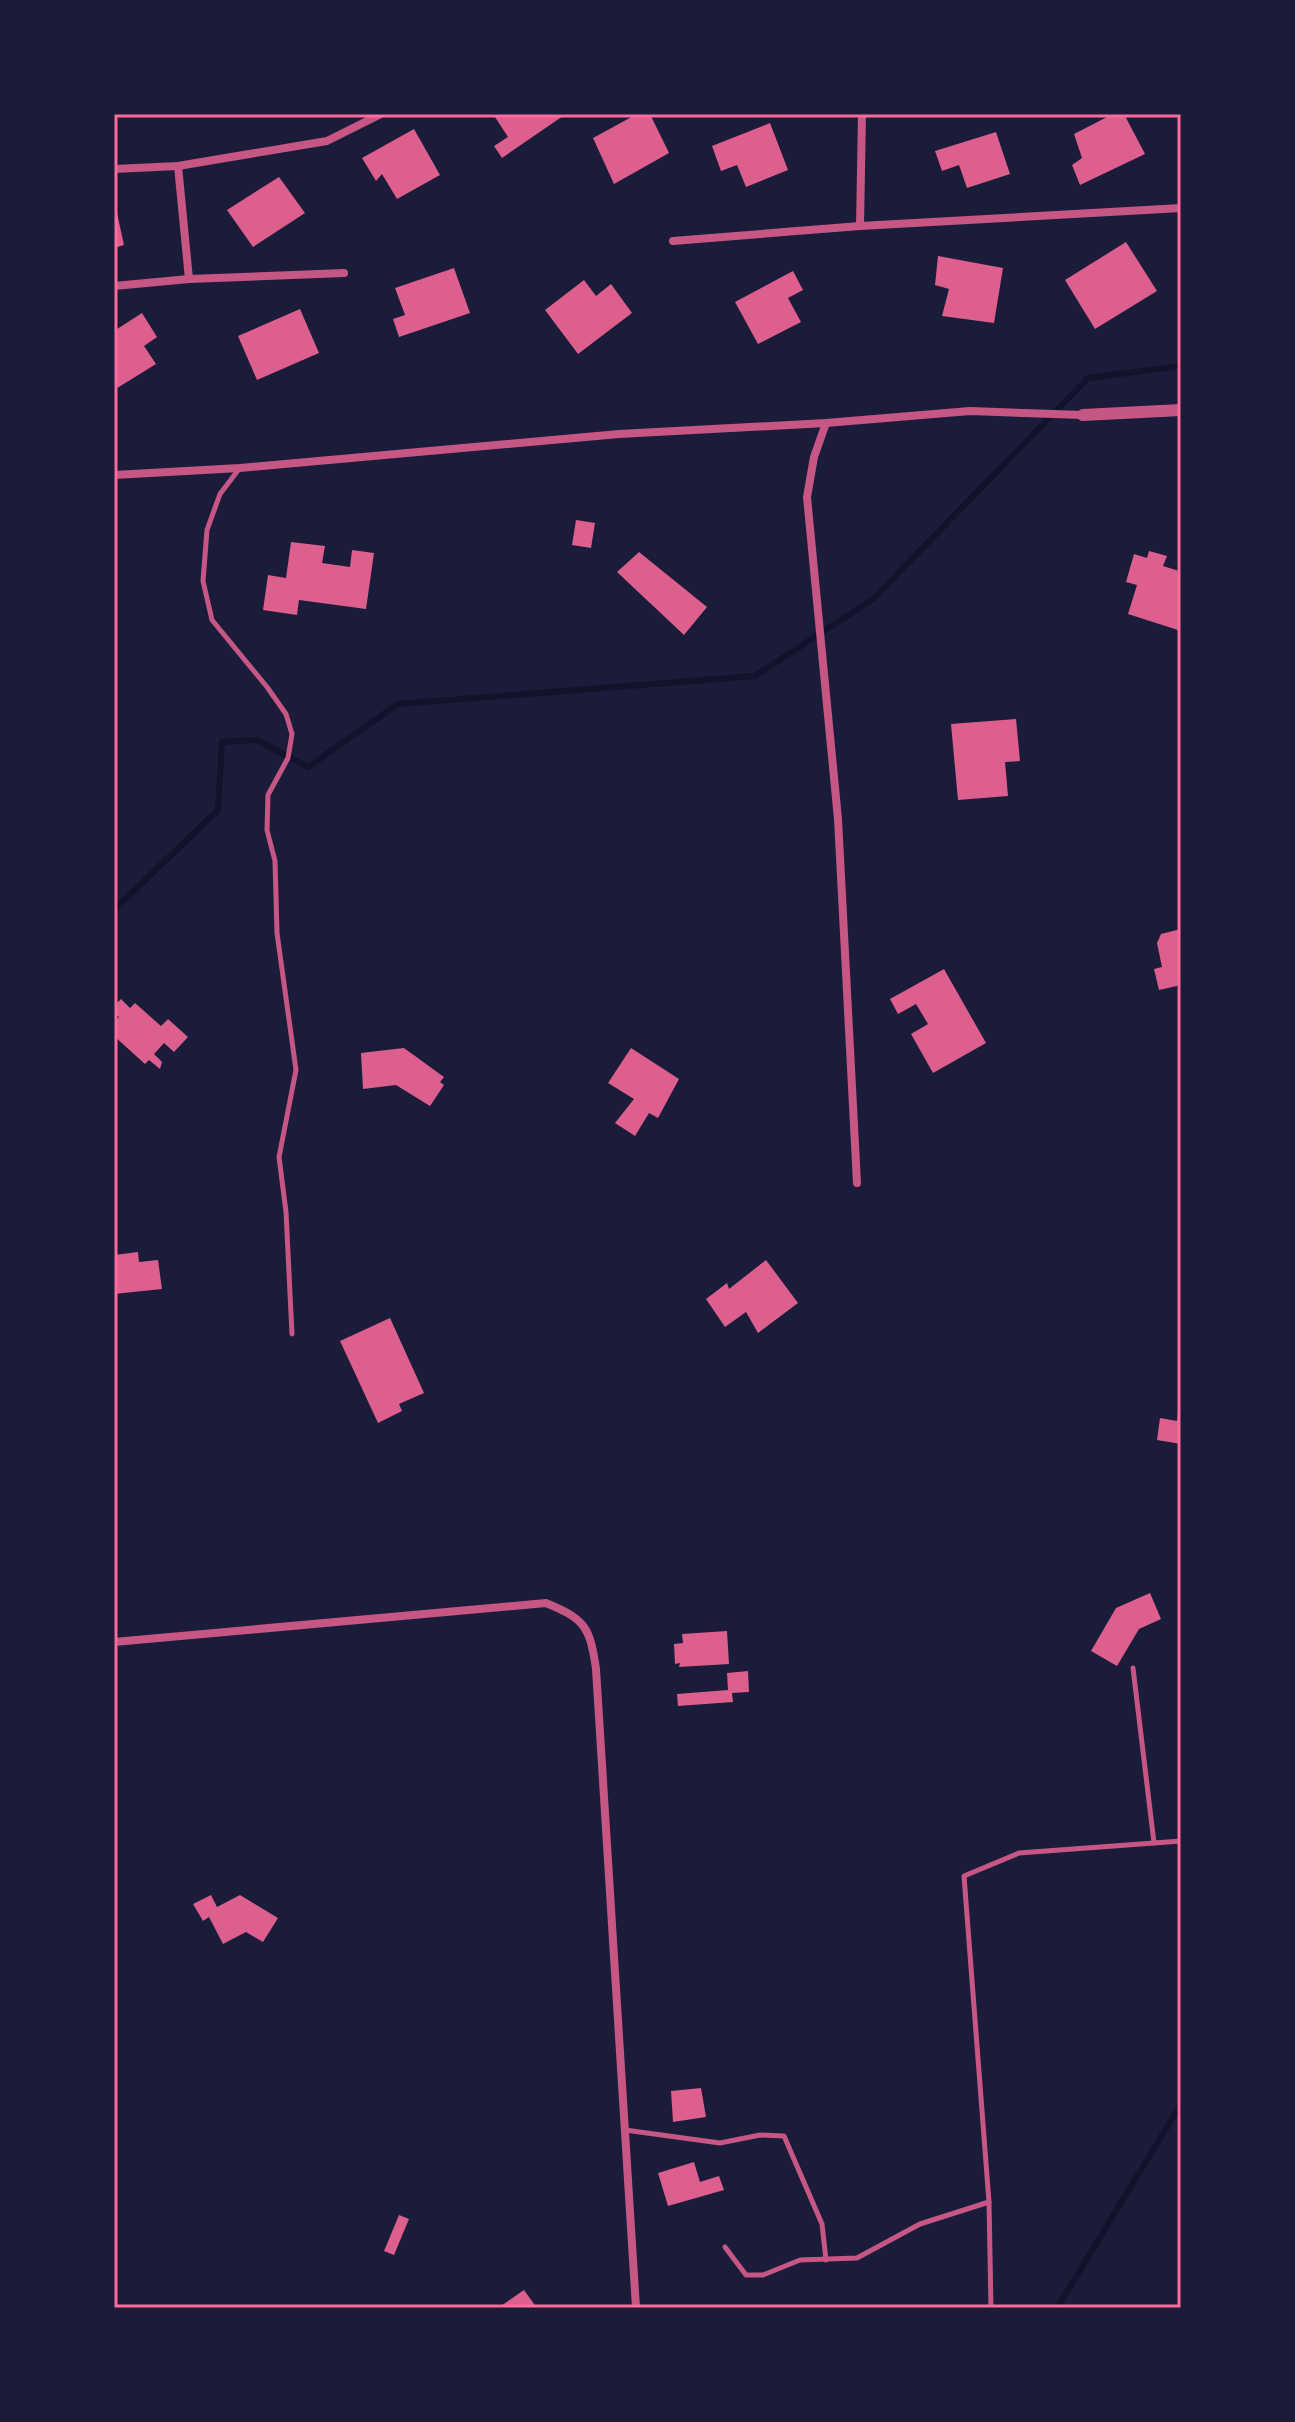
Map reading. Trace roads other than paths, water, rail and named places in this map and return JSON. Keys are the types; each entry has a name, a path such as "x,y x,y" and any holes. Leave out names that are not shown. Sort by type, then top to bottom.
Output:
{"street":[{"path":"114,169 178,166 327,141 381,114"},
{"path":"860,226 862,114"},
{"path":"178,166 189,279"},
{"path":"673,241 860,226 1181,208"},
{"path":"114,286 189,279 344,273"},
{"path":"114,475 240,468 619,434 826,423 970,411 1083,415 1181,410"},
{"path":"826,423 814,457 807,497 838,819 857,1183"},
{"path":"114,1642 546,1603 578,1617 592,1639 596,1669 636,2308"}],"lane":[{"path":"240,468 220,494 207,530 203,581 212,620 286,714 292,734 288,758 268,795 267,830 275,861 277,933 296,1070 279,1157 286,1212 292,1334"},
{"path":"1133,1668 1154,1843"},
{"path":"991,2308 989,2202 964,1876 1019,1853 1181,1841"},
{"path":"624,2130 720,2143 760,2135 784,2136 822,2224 826,2260"},
{"path":"725,2247 746,2275 763,2275 800,2260 857,2258 920,2224 989,2202"}],"waterway":[{"path":"114,910 218,810 222,742 257,740 308,767 398,704 755,676 873,599 1088,378 1181,366"},
{"path":"1057,2308 1181,2104"}]}
